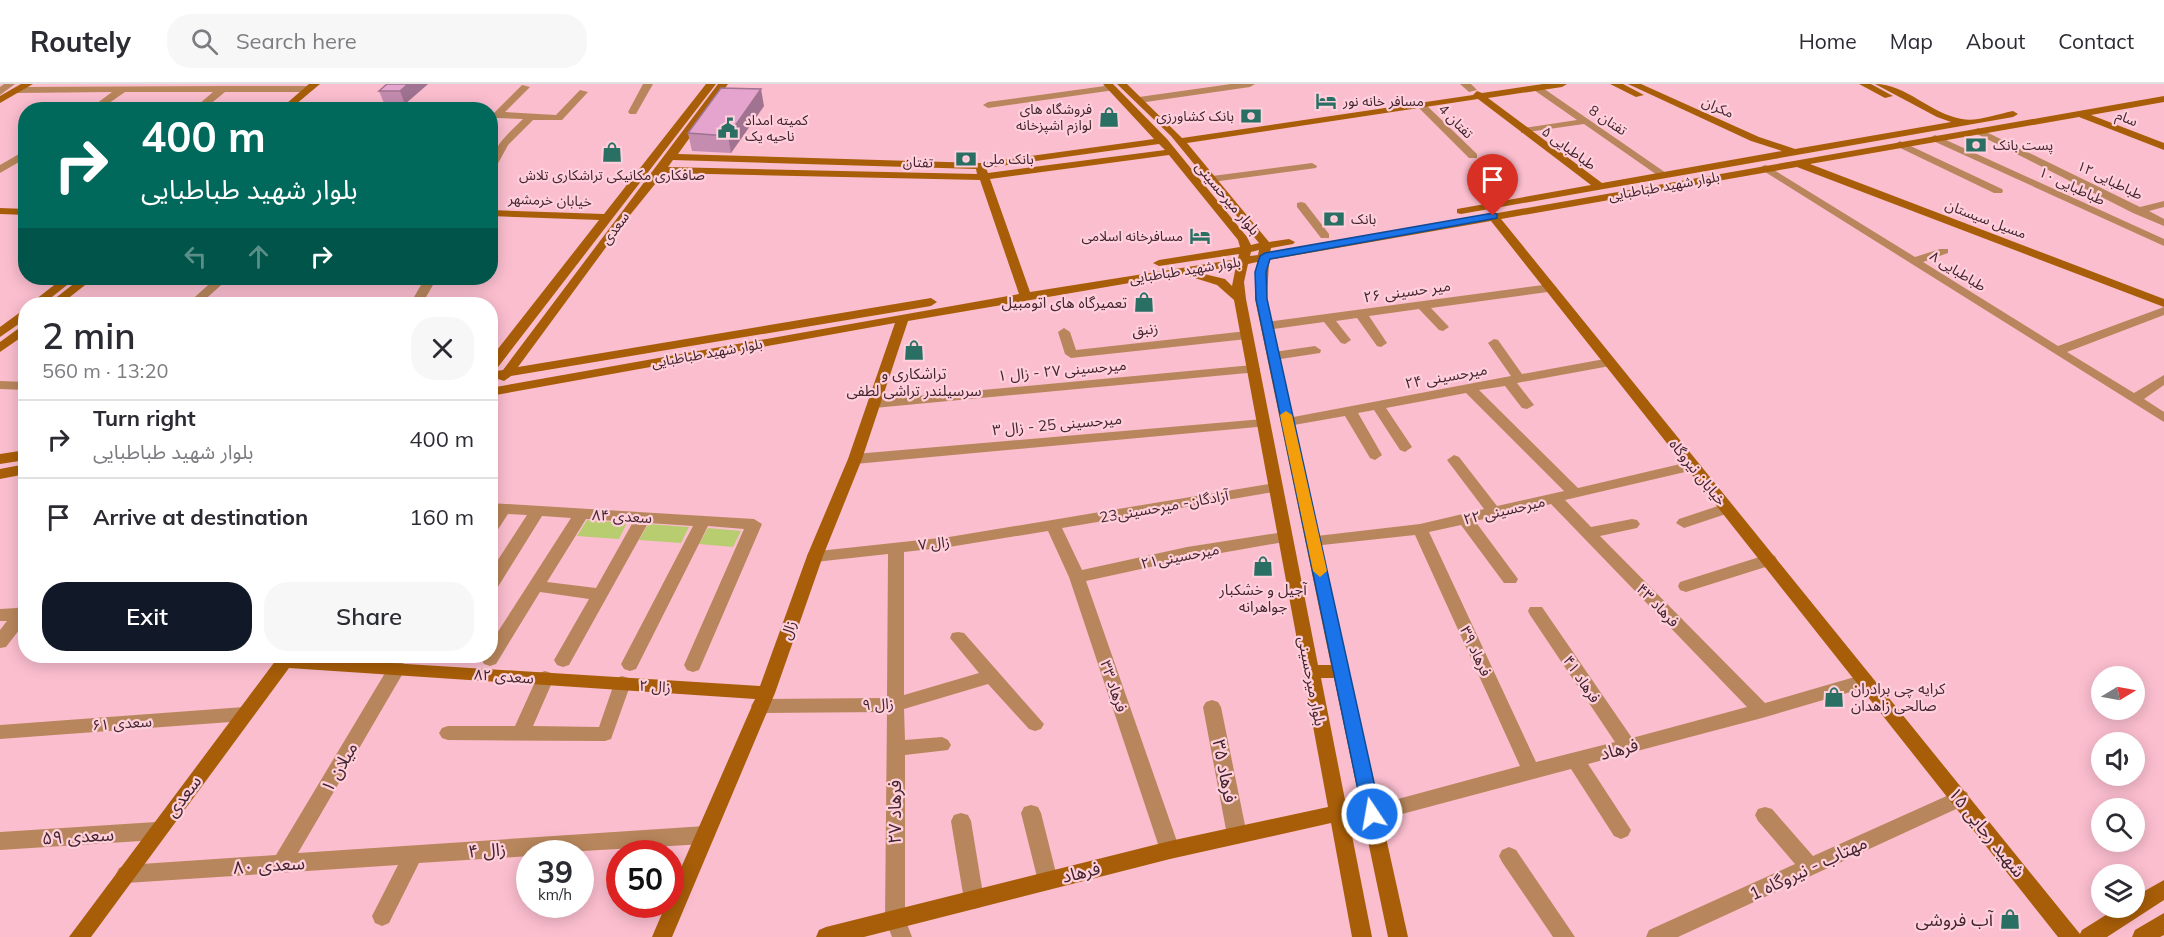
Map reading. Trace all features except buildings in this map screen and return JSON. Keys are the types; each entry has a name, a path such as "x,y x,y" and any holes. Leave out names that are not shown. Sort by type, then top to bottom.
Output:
{"main road":[{"path":"0,100 13,87 27,84"},
{"path":"307,102 328,84"},
{"name":"سعدی","path":"498,358 711,84"},
{"name":"سعدی","path":"509,372 616,227 662,170 723,84"},
{"path":"1177,138 1508,84"},
{"path":"1177,138 1421,105 1472,90 1537,88 1562,84"},
{"name":"مکران","path":"1615,84 1754,154"},
{"name":"مکران","path":"1633,84 1795,157"},
{"path":"1864,84 1928,117 1935,122 1936,133"},
{"path":"1880,84 1940,115 1964,123"},
{"path":"293,102 312,86"},
{"name":"بلوار میرحسینی","path":"1114,86 1138,100 1177,138 1222,191 1266,251 1260,281 1267,326 1398,937"},
{"name":"بلوار میرحسینی","path":"1114,86 1163,141 1243,239 1245,254 1239,290 1284,537 1362,937"},
{"name":"بلوار شهید طباطبایی","path":"1266,251 1325,236 1664,175 1754,154 1811,160 1900,144 1964,123 2164,89"},
{"name":"طباطبایی ۵","path":"1472,90 1599,186"},
{"name":"بلوار شهید طباطبایی","path":"498,374 1493,216 1766,168 1795,157 1884,136 1978,131 2164,99"},
{"name":"سام","path":"2080,113 2164,147"},
{"path":"1928,117 1940,115"},
{"path":"1884,136 1900,144"},
{"name":"تفتان","path":"671,157 981,172 1163,141"},
{"path":"1754,154 1769,144"},
{"name":"تفتان","path":"662,170 981,172 1172,152"},
{"name":"مسیل سیستان","path":"1795,157 2164,303"},
{"name":"مسیل سیستان","path":"1811,160 2164,294"},
{"path":"981,172 1024,291"},
{"path":"1206,194 1222,191"},
{"path":"0,203 18,204"},
{"path":"0,211 18,212"},
{"name":"خیابان خرمشهر","path":"498,213 609,217"},
{"name":"خیابان نیروگاه","path":"1493,216 1903,727"},
{"name":"بلوار شهید طباطبایی","path":"498,389 903,318 1024,291 1173,272 1245,254"},
{"path":"1173,272 1202,276 1239,290 1251,278 1260,281"},
{"path":"45,297 61,285"},
{"path":"63,297 79,285"},
{"path":"0,333 18,318"},
{"name":"زال","path":"662,937 763,700 815,556 855,459 903,318"},
{"path":"0,348 18,333"},
{"path":"498,382 509,372"},
{"path":"0,459 18,456"},
{"path":"0,474 18,471"},
{"name":"سعدی","path":"80,937 281,663"},
{"name":"سعدی ۸۲","path":"341,663 545,678"},
{"path":"1310,671 1342,672"},
{"name":"زال ۲","path":"545,678 622,683 763,700"},
{"name":"شهید رجایی ۱۵","path":"1903,727 2071,937"},
{"name":"فرهاد","path":"826,937 898,928 974,900 1170,850 1338,813"},
{"path":"2089,937 2164,889"},
{"path":"2142,937 2164,923"}],"street":[{"path":"633,112 648,84"},
{"path":"1138,100 1250,84"},
{"path":"0,92 13,87 223,89 312,86"},
{"path":"988,105 1114,86"},
{"path":"498,114 525,87"},
{"path":"101,102 116,88"},
{"name":"تفتان 8","path":"1537,88 1664,175"},
{"path":"206,102 223,89"},
{"path":"498,115 558,118 583,92"},
{"name":"تفتان 4","path":"1421,105 1473,156"},
{"path":"498,155 504,144 529,118"},
{"path":"1524,131 1586,121"},
{"name":"طباطبایی ۱۲","path":"1978,131 2164,223"},
{"name":"طباطبایی ۱۰","path":"1936,133 2164,243"},
{"path":"1900,144 1998,191"},
{"path":"0,170 18,158"},
{"path":"0,160 14,161"},
{"path":"1212,179 1312,166"},
{"name":"طباطبایی ۸","path":"1766,168 2164,418"},
{"path":"2137,211 2164,204"},
{"path":"1301,206 1325,236"},
{"path":"1914,261 1944,251"},
{"path":"201,297 215,285"},
{"name":"میر حسینی ۲۶","path":"1267,326 1551,288"},
{"path":"1422,305 1443,327"},
{"path":"2057,351 2164,311"},
{"path":"1361,314 1381,343"},
{"path":"1327,318 1344,340"},
{"name":"زنبق","path":"1064,332 1071,354 1247,334"},
{"path":"1494,343 1527,405"},
{"path":"1274,356 1315,350"},
{"name":"میرحسینی ۲۴","path":"1288,422 1610,362"},
{"name":"میرحسینی ۲۷ - زال ۱","path":"874,404 1253,369"},
{"path":"2135,399 2164,379"},
{"path":"0,385 18,386"},
{"path":"1469,388 1575,494"},
{"path":"1377,405 1405,447"},
{"path":"1349,410 1375,455"},
{"name":"میرحسینی 25 - زال ۳","path":"855,459 1263,423"},
{"path":"1454,460 1494,512"},
{"name":"میرحسینی ۲۲","path":"1313,541 1420,529 1693,466"},
{"name":"آزادگان- میرحسینی23","path":"1053,525 1275,488"},
{"name":"فرهاد ۴۳","path":"1554,498 1762,711"},
{"path":"1684,523 1727,508"},
{"name":"سعدی ۸۴","path":"498,509 754,524 693,665"},
{"path":"498,574 538,511"},
{"path":"498,646 581,514"},
{"path":"563,660 643,518"},
{"path":"1465,519 1510,579"},
{"path":"630,664 703,521"},
{"path":"1588,533 1632,524"},
{"name":"زال ۷","path":"815,556 948,542 1053,525"},
{"name":"فرهاد ۳۳","path":"1053,525 1077,578 1170,850"},
{"name":"فرهاد ۳۹","path":"1420,529 1532,772"},
{"name":"میرحسینی۲۱","path":"1077,578 1187,553 1284,537"},
{"name":"فرهاد ۲۷","path":"896,548 894,748 898,928"},
{"path":"1686,586 1769,560"},
{"path":"535,586 600,594"},
{"name":"فرهاد ۴۱","path":"1536,611 1628,747"},
{"path":"0,615 18,613"},
{"path":"0,642 18,620"},
{"path":"957,638 1035,724"},
{"name":"میلان ۱","path":"281,865 397,668"},
{"name":"زال ۹","path":"763,700 894,705 991,676"},
{"path":"520,735 545,678"},
{"name":"فرهاد","path":"1372,814 1485,782 1576,761 1762,711 1865,681"},
{"path":"448,734 605,734 622,683"},
{"name":"فرهاد ۳۵","path":"1212,707 1238,835"},
{"name":"سعدی ۶۱","path":"0,732 244,714"},
{"path":"894,748 942,745"},
{"path":"1576,761 1621,830"},
{"name":"مهتاب - نیروگاه 1","path":"1656,937 1959,798"},
{"path":"1031,813 1048,881"},
{"path":"1766,815 1810,867"},
{"path":"962,821 974,900"},
{"name":"سعدی ۵۹","path":"0,841 156,831"},
{"name":"زال ۴","path":"412,856 705,835"},
{"path":"382,916 412,856"},
{"name":"سعدی ۸۰","path":"126,874 412,856"},
{"path":"1509,856 1566,937"}],"green space":[{"path":"587,520 627,523 619,539 577,536"},
{"path":"648,524 689,527 681,543 639,540"},
{"path":"708,528 741,531 733,547 699,544"}],"slow traffic":[{"path":"1286,415 1320,571"}],"place":[{"name":"مسافر خانه نور","path":"1326,101"},
{"name":"بانک کشاورزی","path":"1251,116"},
{"name":"فروشگاه های لوازم اشپزخانه","path":"1109,117"},
{"name":"کمیته امداد ناحیه یک","path":"728,128"},
{"name":"پست بانک","path":"1976,145"},
{"name":"صافکاری مکانیکی تراشکاری تلاش","path":"612,152"},
{"name":"بانک ملی","path":"966,159"},
{"name":"بانک","path":"1334,219"},
{"name":"مسافرخانه اسلامی","path":"1200,236"},
{"name":"تعمیرگاه های اتومبیل","path":"1144,302"},
{"name":"تراشکاری و سرسیلندر تراشی لطفی","path":"914,350"},
{"name":"آجیل و خشکبار جواهرانه","path":"1263,566"},
{"name":"کرایه چی برادران صالحی زاهدان","path":"1834,697"},
{"name":"آب فروشی","path":"2010,919"}],"route":[{"path":"1372,814 1261,299 1260,272 1265,256 1493,216"}]}
